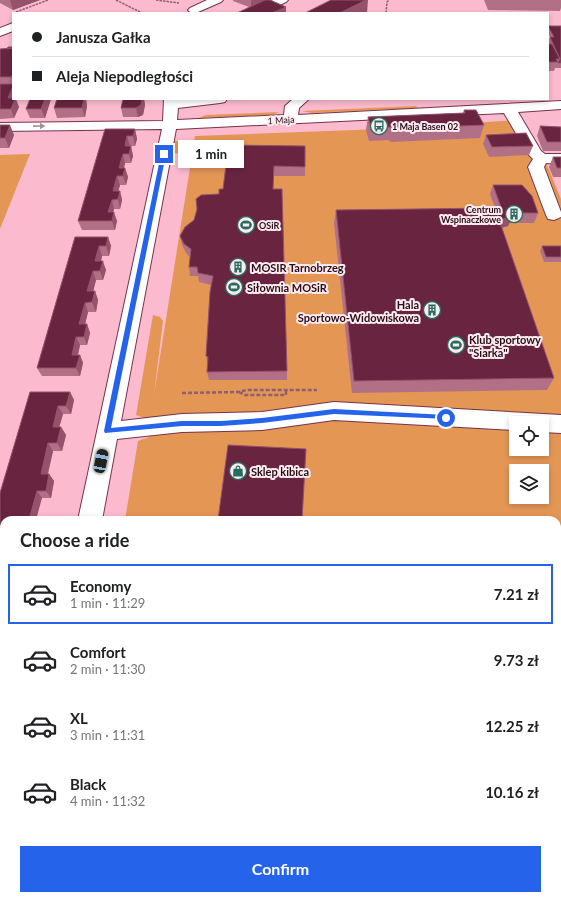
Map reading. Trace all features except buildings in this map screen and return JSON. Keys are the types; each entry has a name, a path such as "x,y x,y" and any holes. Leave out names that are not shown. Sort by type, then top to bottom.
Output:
{"street":[{"path":"193,11 204,0"},
{"path":"193,11 217,0"},
{"path":"256,12 282,0"},
{"path":"0,20 12,23"},
{"path":"0,32 12,27"},
{"path":"91,516 170,125 171,102 204,100"},
{"path":"291,119 292,106 301,100"},
{"name":"1 Maja","path":"0,126 170,125 509,109 561,105"},
{"path":"509,109 531,149 540,158 561,159"},
{"path":"20,126 27,111"},
{"path":"540,158 536,167 554,215"},
{"path":"107,431 182,423 262,421 334,411 509,421"}],"path":[{"path":"17,12 48,0"},
{"path":"116,0 140,12"},
{"path":"156,0 181,3"},
{"path":"386,12 387,2 389,0"},
{"path":"182,393 239,392 246,390 318,390"},
{"path":"239,392 245,395 286,395 286,390"}],"shaded area":[{"path":"415,106 419,108 312,113 302,111"},
{"path":"280,112 271,115 198,118 206,115"},
{"path":"518,120 531,143 548,167 561,199 561,516 126,516 138,441 149,437 152,419 136,415 153,315 160,317 163,321 154,395 195,136 461,126 472,123"},
{"path":"174,141 186,141 184,154 173,153"},
{"path":"30,154 0,229 0,155"}],"place":[{"name":"1 Maja Basen 02","path":"379,126"},
{"name":"Centrum Wspinaczkowe","path":"514,214"},
{"name":"OSiR","path":"246,225"},
{"name":"MOSIR Tarnobrzeg","path":"238,267"},
{"name":"Siłownia MOSiR","path":"234,287"},
{"name":"Hala Sportowo-Widowiskowa","path":"432,310"},
{"name":"Klub sportowy \"Siarka\"","path":"456,345"},
{"name":"Sklep kibica","path":"238,471"}],"route":[{"path":"164,154 107,431 182,423 262,421 334,411 446,418"}]}
